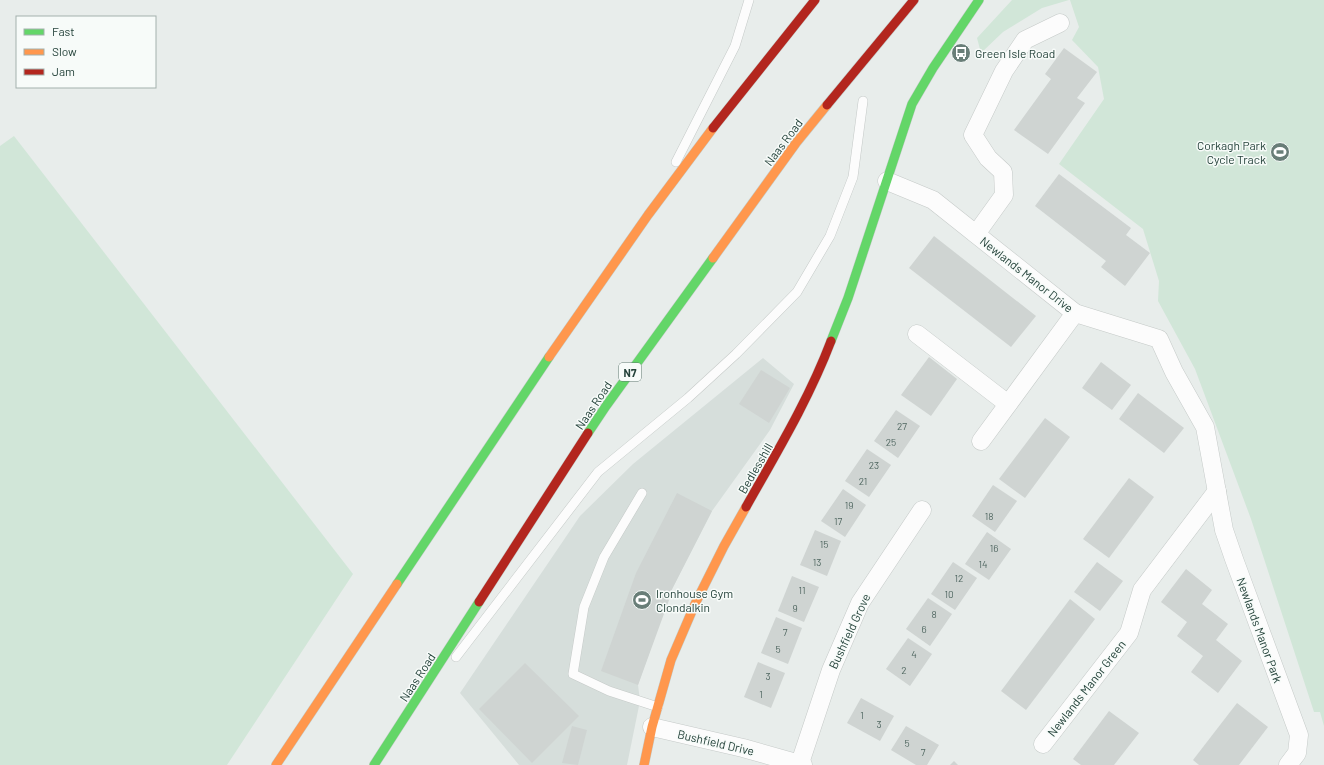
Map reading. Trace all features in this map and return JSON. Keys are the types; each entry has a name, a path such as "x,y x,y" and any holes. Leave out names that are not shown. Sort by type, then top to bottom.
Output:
{"main road":[{"path":"276,765 542,367 648,215 700,144 814,0"},
{"name":"Naas Road","path":"374,765 606,406 796,144 914,0"},
{"path":"887,181 912,104 933,68 979,0"},
{"name":"Bedlesshill","path":"644,765 652,727 671,660 695,604 724,546 785,439 820,370 848,298 887,181"}],"street":[{"path":"976,234 1004,194 1002,172 988,158 972,134 1004,71 1024,40 1060,23"},
{"name":"Newlands Manor Drive","path":"887,181 933,200 1075,313 1159,339 1174,372 1205,427 1217,491"},
{"path":"981,441 1075,313"},
{"path":"916,334 1008,404"},
{"name":"Newlands Manor Green","path":"1043,744 1128,634 1142,590 1217,491"},
{"name":"Newlands Manor Park","path":"1217,491 1224,530 1299,735 1298,753 1288,765"},
{"name":"Bushfield Grove","path":"802,764 831,670 860,603 922,510"},
{"name":"Bushfield Drive","path":"652,727 802,764"}],"lane":[{"path":"648,215 735,46 749,0"},
{"path":"450,664 598,472 693,393 736,354 797,292 830,236 853,177 863,101"},
{"path":"642,493 604,557 584,607 573,674 610,691 658,707"}],"shaded area":[{"path":"763,358 794,384 770,430 712,511 671,591 638,685 640,701 627,765 519,765 460,693 580,516 633,464"}],"green space":[{"path":"1012,0 1069,0 1042,8 1003,32 981,53 977,38"},
{"path":"1070,0 1324,0 1324,726 1320,712 1314,712 1251,519 1195,369 1158,301 1159,281 1143,229 1059,164 1104,99 1098,67 1072,40 1079,27"},
{"path":"14,136 353,574 227,765 0,765 0,146"}],"building":[{"path":"1064,48 1097,72 1077,98 1085,103 1048,154 1014,130 1051,79 1045,74"},
{"path":"1059,174 1131,228 1126,235 1150,253 1125,286 1101,267 1106,261 1035,206"},
{"path":"934,236 1036,316 1011,347 909,268"},
{"path":"929,357 957,379 931,416 901,395"},
{"path":"1101,362 1131,385 1112,410 1082,388"},
{"path":"761,370 790,388 769,423 739,404"},
{"path":"1138,393 1184,428 1164,453 1119,419"},
{"path":"896,410 920,426 898,458 874,441"},
{"path":"1045,418 1070,437 1025,498 999,479"},
{"path":"867,449 891,465 869,497 845,481"},
{"path":"1129,478 1154,497 1109,558 1083,539"},
{"path":"993,485 1017,501 995,532 972,516"},
{"path":"843,489 866,505 845,537 821,521"},
{"path":"677,493 712,511 667,599 669,600 638,685 601,671 636,573"},
{"path":"815,530 841,541 827,576 800,565"},
{"path":"987,532 1011,549 989,580 965,564"},
{"path":"953,562 977,578 955,610 931,594"},
{"path":"1097,562 1123,581 1100,611 1074,592"},
{"path":"1186,569 1212,590 1202,604 1228,624 1216,640 1242,661 1218,693 1191,672 1203,656 1177,636 1187,622 1161,602"},
{"path":"792,576 819,587 804,622 778,611"},
{"path":"928,598 952,614 930,646 906,629"},
{"path":"1070,599 1095,619 1026,710 1001,691"},
{"path":"776,617 802,628 788,664 761,653"},
{"path":"908,638 932,654 910,686 886,669"},
{"path":"758,662 785,673 771,708 744,697"},
{"path":"525,663 579,716 532,763 479,709"},
{"path":"861,698 894,716 880,741 847,723"},
{"path":"1237,703 1268,727 1239,765 1199,765 1193,760"},
{"path":"1109,711 1139,733 1114,765 1081,765 1073,759"},
{"path":"572,726 587,730 578,765 562,763"},
{"path":"906,726 939,745 927,765 916,765 891,750"},
{"path":"954,761 958,765 950,765"}],"traffic: fast":[{"path":"831,341 848,298 912,104 933,68 979,0"},
{"path":"588,433 713,258"},
{"path":"397,584 549,357"},
{"path":"374,765 479,602"}],"traffic: slow":[{"path":"713,258 796,143 827,105"},
{"path":"549,357 648,215 713,128"},
{"path":"644,765 652,727 671,660 695,604 724,546 746,507"},
{"path":"276,765 397,584"}],"traffic: jam":[{"path":"713,128 815,0"},
{"path":"827,105 914,0"},
{"path":"746,507 803,405 831,341"},
{"path":"479,602 588,433"}],"place":[{"name":"Green Isle Road","path":"961,53"},
{"name":"Corkagh Park Cycle Track","path":"1280,152"},
{"name":"Ironhouse Gym Clondalkin","path":"642,600"}]}
